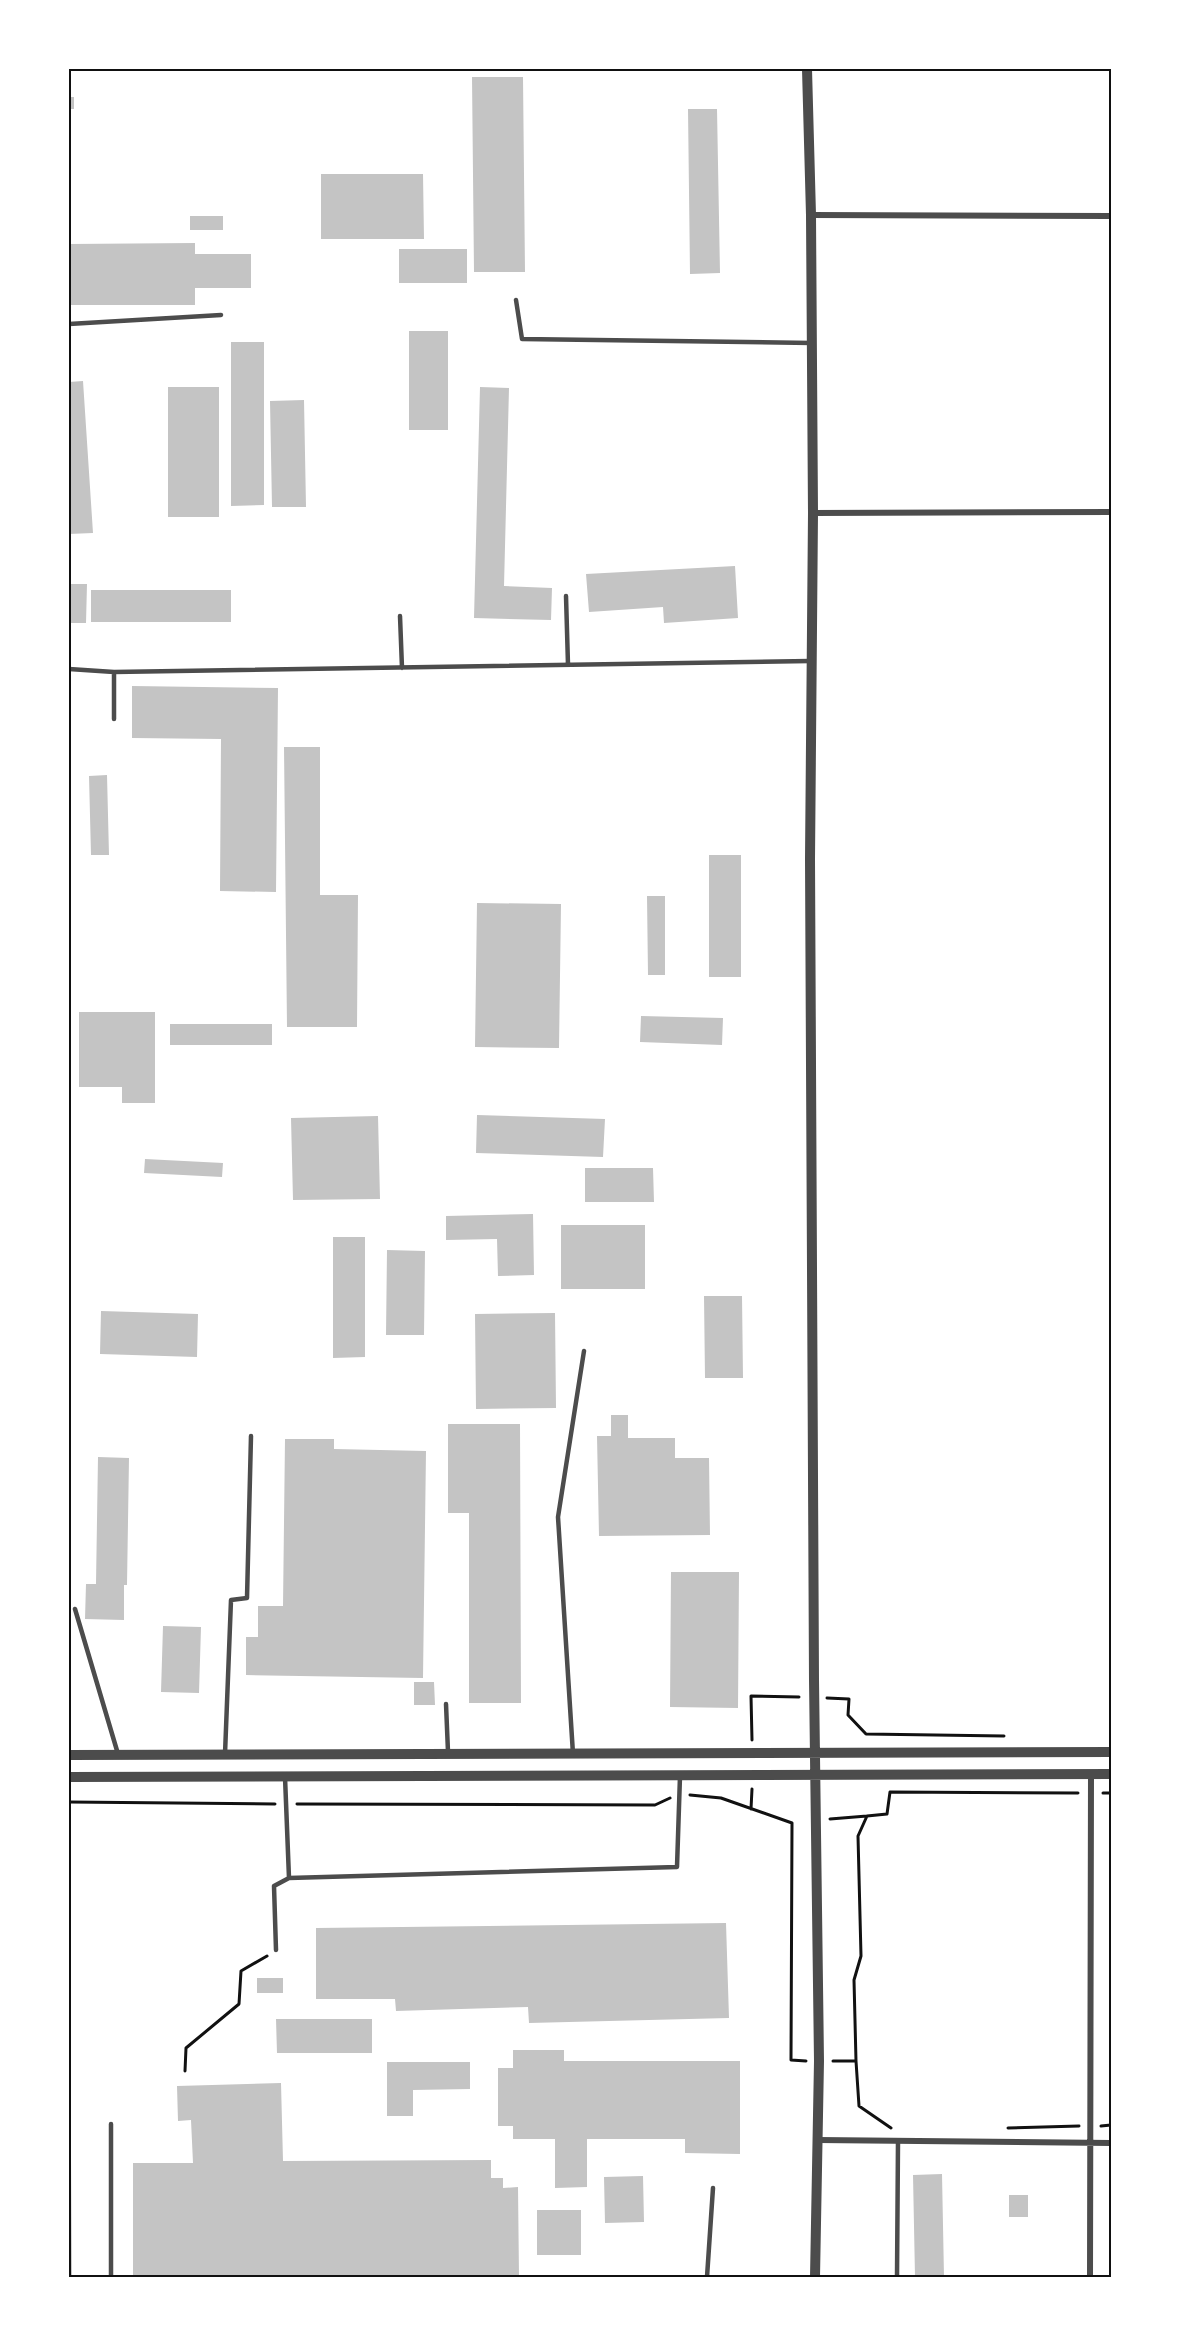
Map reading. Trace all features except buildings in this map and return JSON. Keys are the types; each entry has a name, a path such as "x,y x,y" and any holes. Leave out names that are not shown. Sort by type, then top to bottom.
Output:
{"street":[{"path":"807,69 812,344 810,871 814,1776 819,2061 815,2277"},
{"path":"811,215 1111,216"},
{"path":"813,513 1111,512"},
{"path":"69,1755 1111,1752"},
{"path":"1090,2277 1091,1774"},
{"path":"69,1777 1111,1774"},
{"path":"818,2140 1111,2143"}],"lane":[{"path":"516,300 522,339 812,344"},
{"path":"69,324 221,315"},
{"path":"566,596 568,665"},
{"path":"400,616 402,668"},
{"path":"69,669 114,672 812,662"},
{"path":"114,672 114,719"},
{"path":"573,1754 558,1517 584,1351"},
{"path":"225,1754 231,1600 247,1598 250,1436"},
{"path":"75,1609 118,1754"},
{"path":"446,1704 448,1754"},
{"path":"276,1950 274,1886 290,1878 677,1868 680,1776"},
{"path":"285,1777 290,1878"},
{"path":"111,2124 111,2277"},
{"path":"897,2277 898,2140"},
{"path":"707,2277 713,2188"}],"path":[{"path":"753,1753 752,1696 849,1699 848,1715 866,1734 1014,1736"},
{"path":"751,1810 752,1776"},
{"path":"896,2131 859,2106 854,1980 861,1956 858,1836 867,1816 887,1814 890,1792 1111,1793"},
{"path":"69,1802 655,1805 680,1793 722,1798 792,1823 791,2060 856,2061"},
{"path":"184,2071 186,2048 239,2004 241,1971 276,1950"},
{"path":"999,2128 1111,2125"}]}
